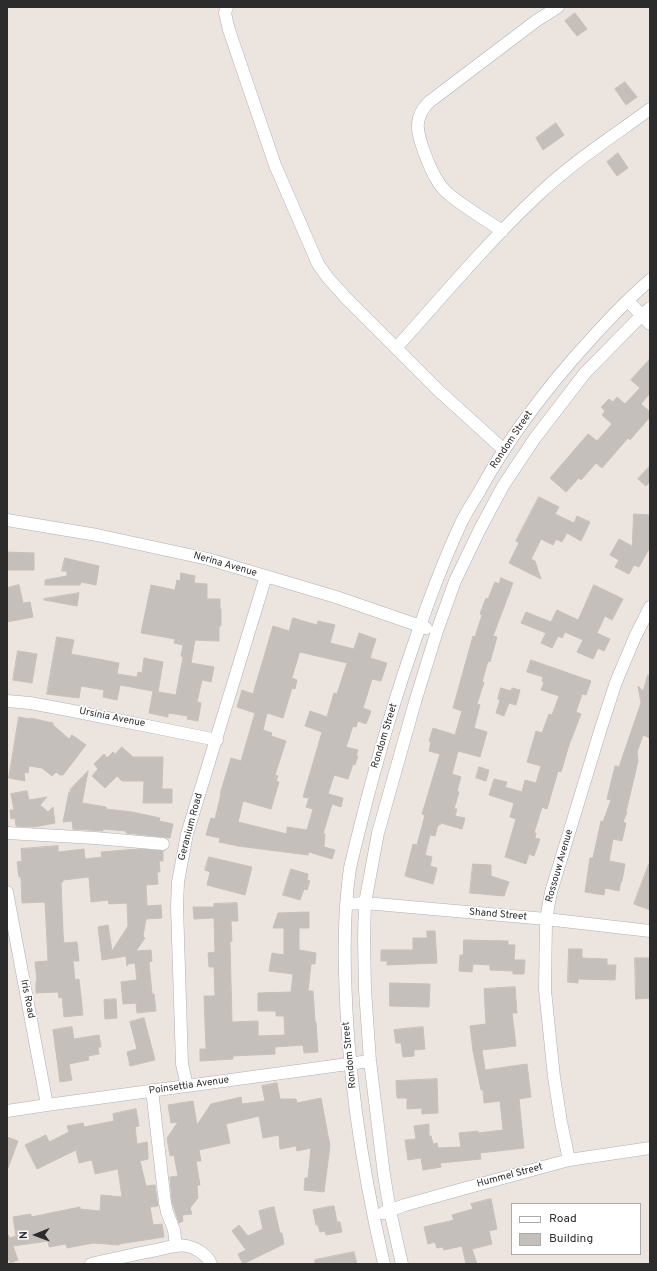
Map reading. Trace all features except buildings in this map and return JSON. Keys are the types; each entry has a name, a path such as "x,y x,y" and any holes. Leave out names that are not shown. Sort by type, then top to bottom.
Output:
{"street":[{"path":"227,7 225,14 229,30 265,137 275,165 318,264 328,278 347,299 438,390 504,450"},
{"path":"502,231 450,196 437,181 426,157 418,133 417,124 423,108 429,102 536,21 558,7"},
{"path":"396,348 502,231 537,195 562,173 650,108"},
{"name":"Rondom Street","path":"384,1264 372,1215 350,1064 347,1031 344,944 350,868 377,760 419,626 433,589 463,520 504,450 541,398 570,362 650,280"},
{"path":"628,301 647,315"},
{"name":"Rondom Street","path":"402,1264 390,1211 370,1061 366,990 364,937 365,904 378,834 413,709 437,631 455,581 480,529 503,486 535,438 585,373 647,315"},
{"name":"Nerina Avenue","path":"7,520 97,535 208,559 364,606 437,631"},
{"name":"Geranium Road","path":"187,1086 182,1064 177,892 188,834 266,576"},
{"name":"Rossouw Avenue","path":"569,1160 557,1099 548,1023 545,990 546,920 551,892 616,682 635,637 650,608"},
{"name":"Ursinia Avenue","path":"7,701 53,707 217,740"},
{"path":"7,833 95,838 163,844"},
{"name":"Iris Road","path":"7,892 47,1105"},
{"name":"Shand Street","path":"346,904 365,904 546,920 650,931"},
{"name":"Poinsettia Avenue","path":"7,1111 370,1061"},
{"path":"152,1090 165,1203 174,1230 176,1246"},
{"name":"Hummel Street","path":"372,1215 569,1160 650,1148"},
{"path":"90,1264 176,1246 187,1246 197,1250 207,1257 211,1264"}]}
